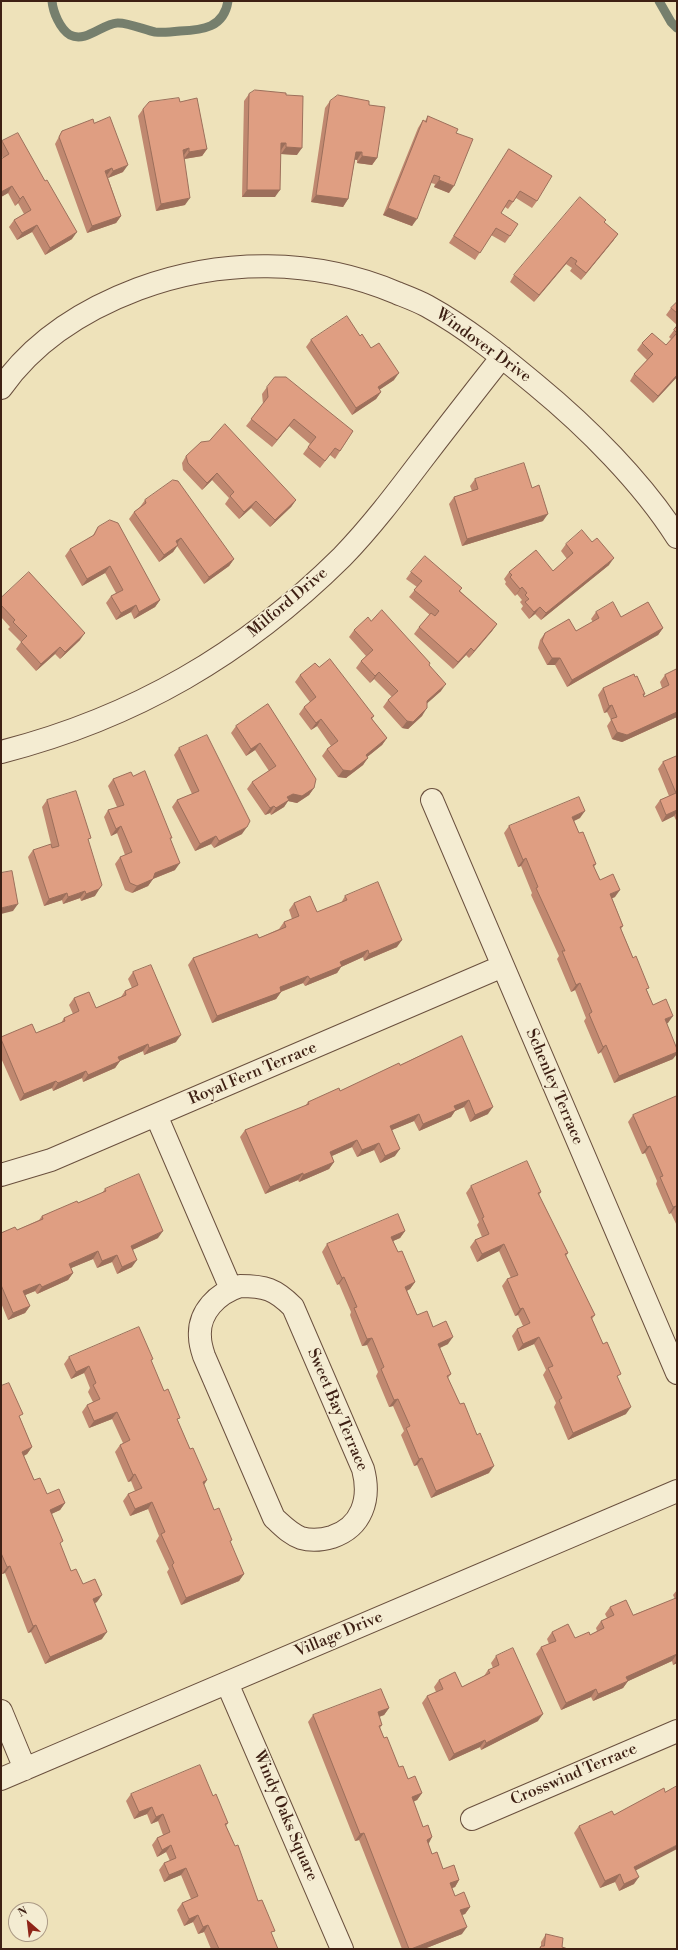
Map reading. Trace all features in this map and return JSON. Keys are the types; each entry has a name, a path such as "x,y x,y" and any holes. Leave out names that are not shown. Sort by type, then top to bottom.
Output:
{"street":[{"name":"Windover Drive","path":"1,388 36,349 70,323 112,299 165,279 220,268 273,265 324,271 376,284 425,305 469,331 502,356 563,407 621,465 677,537"},
{"name":"Milford Drive","path":"1,752 46,741 113,715 177,684 234,648 291,605 342,556 389,503 502,356"},
{"name":"Schenley Terrace","path":"432,800 677,1373"},
{"name":"Royal Fern Terrace","path":"1,1175 51,1160 503,966"},
{"path":"156,1115 231,1289"},
{"name":"Sweet Bay Terrace","path":"240,1286 260,1286 280,1294 293,1308 363,1470 367,1484 365,1504 354,1524 340,1534 322,1540 303,1539 288,1532 274,1518 204,1356 200,1336 204,1316 214,1300 231,1289 240,1286"},
{"name":"Village Drive","path":"1,1779 677,1491"},
{"name":"Windy Oaks Square","path":"227,1683 342,1949"},
{"path":"1,1712 25,1769"},
{"name":"Crosswind Terrace","path":"472,1819 677,1731"}],"building":[{"path":"255,90 303,96 302,148 286,147 286,143 281,143 280,190 247,190 249,94"},
{"path":"338,95 369,101 369,105 385,107 377,158 362,156 362,152 356,152 348,199 316,195 330,101"},
{"path":"179,98 180,102 197,98 207,149 189,152 189,148 183,150 190,198 161,204 143,109 149,102"},
{"path":"428,116 458,129 456,133 473,139 454,186 439,180 440,177 434,175 417,219 388,208 423,120 426,122"},
{"path":"110,117 128,165 113,171 112,168 105,171 121,216 92,226 59,137 62,131 93,119 94,123"},
{"path":"18,133 45,181 47,180 77,232 50,248 37,225 22,233 14,220 31,210 23,196 20,199 12,186 1,192 1,159 9,154 2,141"},
{"path":"509,149 552,176 537,201 520,191 513,202 509,200 501,213 518,224 510,236 496,228 480,253 454,236"},
{"path":"580,197 606,220 604,222 618,234 586,273 575,264 577,261 571,257 539,295 514,275"},
{"path":"677,302 677,313 671,308"},
{"path":"347,316 360,336 362,334 371,348 379,343 399,373 378,387 381,392 356,408 311,340"},
{"path":"677,326 677,333 674,330"},
{"path":"652,333 666,345 677,333 677,375 658,396 634,374 653,354 642,343"},
{"path":"275,377 286,377 353,431 340,451 335,448 325,461 308,447 316,437 294,419 277,440 251,419 268,397 267,387"},
{"path":"225,424 296,500 275,520 256,501 244,512 230,496 234,492 217,473 207,483 188,463 186,456 201,442 209,441"},
{"path":"524,463 532,488 539,485 548,514 467,539 454,497 478,489 475,479"},
{"path":"173,480 178,481 234,559 209,577 181,538 176,541 178,545 164,555 134,512 146,503 145,500"},
{"path":"110,520 118,523 160,600 139,612 136,605 121,613 111,596 123,590 110,566 87,579 70,549 94,535 98,527"},
{"path":"582,530 592,542 597,538 614,558 546,613 540,607 534,612 525,602 529,599 525,595 527,593 522,587 520,589 510,577 512,575 509,572 536,550 553,571 573,553 566,544"},
{"path":"425,556 462,588 459,591 497,624 474,651 471,648 458,662 419,627 431,613 435,616 439,611 414,590 422,581 411,572"},
{"path":"29,572 85,633 65,652 60,647 41,664 21,642 27,636 13,622 15,620 1,605 1,598"},
{"path":"613,602 621,617 648,602 663,628 572,680 560,658 552,658 542,641 545,633 569,619 576,631 599,618 596,612"},
{"path":"382,610 430,663 429,665 446,684 427,701 427,708 413,722 407,721 388,700 398,691 379,672 375,676 361,661 373,650 354,630 368,617 371,621"},
{"path":"330,659 374,716 371,718 387,738 366,755 368,758 351,771 343,770 327,749 338,741 321,719 316,723 304,707 316,697 300,675 315,663 319,667"},
{"path":"677,669 677,712 627,735 617,732 611,719 617,717 612,705 609,706 603,688 634,674 635,677 637,676 645,694 643,694 644,697 669,685 665,675"},
{"path":"268,704 316,779 314,788 302,796 293,794 287,797 289,800 276,808 274,806 270,808 252,782 276,766 260,743 251,749 236,726"},
{"path":"207,735 250,821 247,827 219,841 216,836 200,844 177,800 199,791 179,748"},
{"path":"677,756 677,810 666,815 660,800 676,793 663,762"},
{"path":"145,771 172,838 170,838 180,863 155,873 153,879 137,886 130,883 120,857 132,852 121,826 116,829 108,810 124,805 113,779 131,772 133,776"},
{"path":"76,791 91,838 88,839 102,885 99,889 86,894 85,891 68,897 67,893 49,899 33,850 51,844 52,848 59,846 47,800"},
{"path":"579,797 585,811 572,817 579,833 583,832 596,864 593,865 600,880 613,874 620,890 610,894 623,926 620,927 633,958 636,956 649,988 646,989 653,1005 666,999 673,1016 665,1019 677,1052 619,1076 606,1045 603,1047 589,1014 592,1012 580,983 576,985 562,951 565,951 536,888 538,887 526,858 523,860 509,826"},
{"path":"12,871 18,904 1,908 1,873"},
{"path":"378,882 402,940 369,954 368,950 340,962 342,966 310,979 308,976 280,987 281,992 217,1016 193,958 257,934 259,938 286,927 284,922 299,916 294,903 310,896 317,912 347,900 345,896"},
{"path":"151,965 181,1035 149,1048 148,1044 118,1057 120,1061 88,1075 86,1071 58,1083 56,1081 24,1094 1,1037 32,1024 36,1033 65,1021 64,1018 79,1011 74,998 89,992 96,1008 126,995 125,991 138,985 133,972"},
{"path":"462,1036 493,1107 475,1115 469,1100 454,1106 456,1110 423,1124 419,1114 390,1126 400,1149 385,1156 379,1143 362,1150 357,1140 330,1152 334,1162 270,1187 245,1130 309,1104 308,1102 339,1088 340,1091 399,1063 400,1065"},
{"path":"677,1096 677,1208 676,1206 673,1207 660,1177 663,1176 650,1146 647,1147 633,1115"},
{"path":"527,1161 541,1192 538,1193 568,1253 565,1254 595,1315 591,1317 603,1344 607,1342 621,1374 617,1376 631,1407 573,1433 559,1400 562,1398 548,1368 553,1366 539,1337 523,1344 517,1329 530,1323 523,1308 520,1309 507,1279 518,1275 504,1244 482,1254 475,1240 489,1234 482,1218 484,1217 471,1186"},
{"path":"139,1174 163,1231 131,1246 137,1260 122,1267 117,1255 102,1261 98,1251 69,1264 73,1273 42,1287 40,1284 23,1291 30,1306 13,1313 1,1285 1,1233 15,1227 17,1230 43,1219 42,1216 77,1201 78,1203 106,1191 105,1189"},
{"path":"398,1214 405,1231 391,1237 398,1252 402,1251 415,1282 405,1287 417,1315 427,1311 433,1327 446,1321 453,1337 438,1344 451,1374 447,1376 460,1404 464,1403 477,1435 480,1433 494,1466 436,1491 422,1458 419,1459 406,1428 410,1426 398,1399 394,1400 381,1369 384,1367 372,1338 367,1339 354,1308 357,1307 327,1244"},
{"path":"139,1327 153,1359 151,1360 164,1391 168,1389 180,1418 177,1419 190,1449 193,1448 207,1480 203,1482 214,1510 219,1508 232,1540 230,1541 244,1574 186,1598 172,1565 174,1563 161,1534 165,1532 152,1502 135,1509 128,1494 142,1488 135,1474 133,1475 120,1445 130,1440 117,1412 94,1421 87,1405 100,1399 93,1385 96,1383 89,1366 76,1372 69,1357"},
{"path":"9,1383 23,1414 19,1416 32,1447 22,1452 34,1480 40,1478 47,1494 59,1489 65,1503 50,1510 63,1541 60,1543 71,1571 76,1569 83,1584 95,1579 102,1595 93,1599 107,1632 50,1657 36,1625 33,1626 10,1566 7,1567 1,1553 1,1386"},
{"path":"677,1598 677,1654 626,1677 628,1681 598,1694 596,1689 566,1703 541,1647 556,1641 552,1632 568,1624 575,1638 589,1632 590,1635 604,1628 601,1621 614,1615 610,1607 626,1600 633,1615"},
{"path":"513,1648 543,1714 486,1743 485,1740 454,1754 427,1696 443,1689 439,1680 455,1672 462,1687 490,1673 488,1670 499,1665 496,1656"},
{"path":"381,1689 389,1708 378,1712 382,1725 379,1726 384,1738 387,1737 399,1767 403,1766 408,1779 415,1776 422,1793 412,1797 423,1827 428,1825 432,1837 427,1840 432,1854 437,1852 443,1869 454,1865 459,1880 450,1883 455,1896 464,1892 470,1907 460,1910 467,1927 411,1949 409,1949 364,1833 360,1834 313,1715"},
{"path":"200,1765 213,1796 216,1794 228,1823 225,1824 235,1846 238,1845 258,1901 262,1900 275,1931 271,1932 278,1949 219,1949 208,1925 203,1927 198,1915 189,1919 182,1903 198,1896 186,1868 169,1875 164,1863 176,1858 171,1845 162,1850 157,1838 170,1832 163,1814 156,1817 152,1807 139,1812 131,1794"},
{"path":"677,1786 677,1845 634,1867 639,1877 624,1884 620,1874 605,1881 579,1826 612,1811 614,1815 664,1788 665,1792"},
{"path":"546,1934 563,1938 562,1947 568,1949 540,1949 541,1946 544,1946"}],"waterway":[{"path":"52,1 55,15 60,25 66,32 76,37 88,35 106,26 117,23 158,32 196,30 211,26 217,22 226,10 228,1"},
{"path":"659,1 671,22 677,28"}]}
